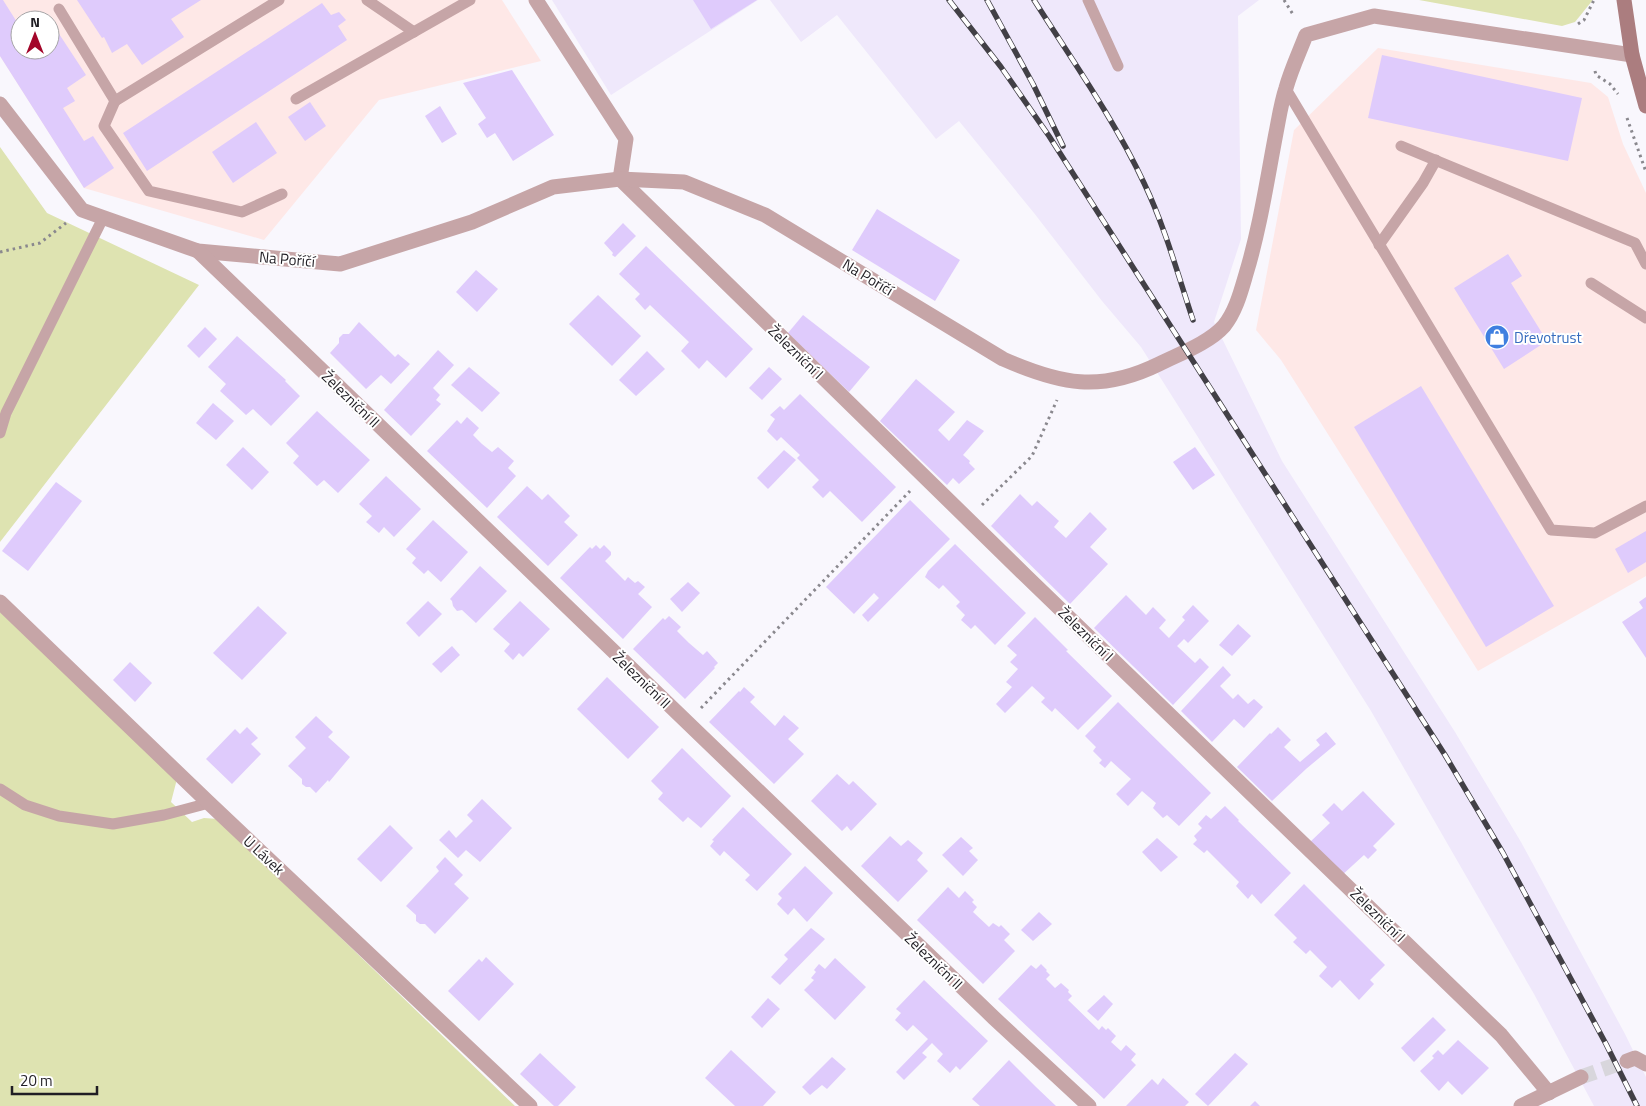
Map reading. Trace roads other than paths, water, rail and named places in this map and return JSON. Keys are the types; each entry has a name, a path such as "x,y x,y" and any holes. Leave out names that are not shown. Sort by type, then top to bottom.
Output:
{"main road":[{"path":"1624,0 1632,55 1646,106"}],"street":[{"path":"536,0 626,139 620,179"},
{"name":"Na Poříčí","path":"0,104 82,210 198,251 340,264 472,222 553,187 620,179 684,182 765,215 1003,359 1034,372 1065,381 1086,382 1113,380 1142,372 1186,351 1212,336 1224,326 1242,288 1251,256 1286,89 1306,35 1374,16 1632,55"},
{"name":"Železniční I","path":"620,179 967,519 1501,1035 1549,1093"},
{"name":"Železniční II","path":"198,251 994,1018 1089,1106"},
{"name":"U Lávek","path":"0,602 209,803 530,1106"},
{"path":"1521,1106 1581,1077"}],"lane":[{"path":"280,0 115,101 104,126 149,191 242,212 282,194"},
{"path":"367,0 414,32"},
{"path":"296,99 470,0"},
{"path":"1088,0 1118,66"},
{"path":"59,9 115,101"},
{"path":"1286,89 1551,530 1595,534 1646,506"},
{"path":"1401,146 1635,243 1646,264"},
{"path":"1379,245 1423,183 1436,160"},
{"path":"0,433 6,413 104,218"},
{"path":"1592,283 1646,318"},
{"path":"0,789 26,805 59,816 113,824 164,815 209,803"}],"tunnel":[{"path":"1581,1077 1627,1061"}],"railway":[{"path":"949,0 1001,67 1049,136 1445,755 1503,853 1606,1044 1637,1106"},
{"path":"987,0 1033,84 1063,146"},
{"path":"1034,0 1120,136 1144,183 1171,251 1193,320"}],"place":[{"name":"Dřevotrust","path":"1497,337"}]}
